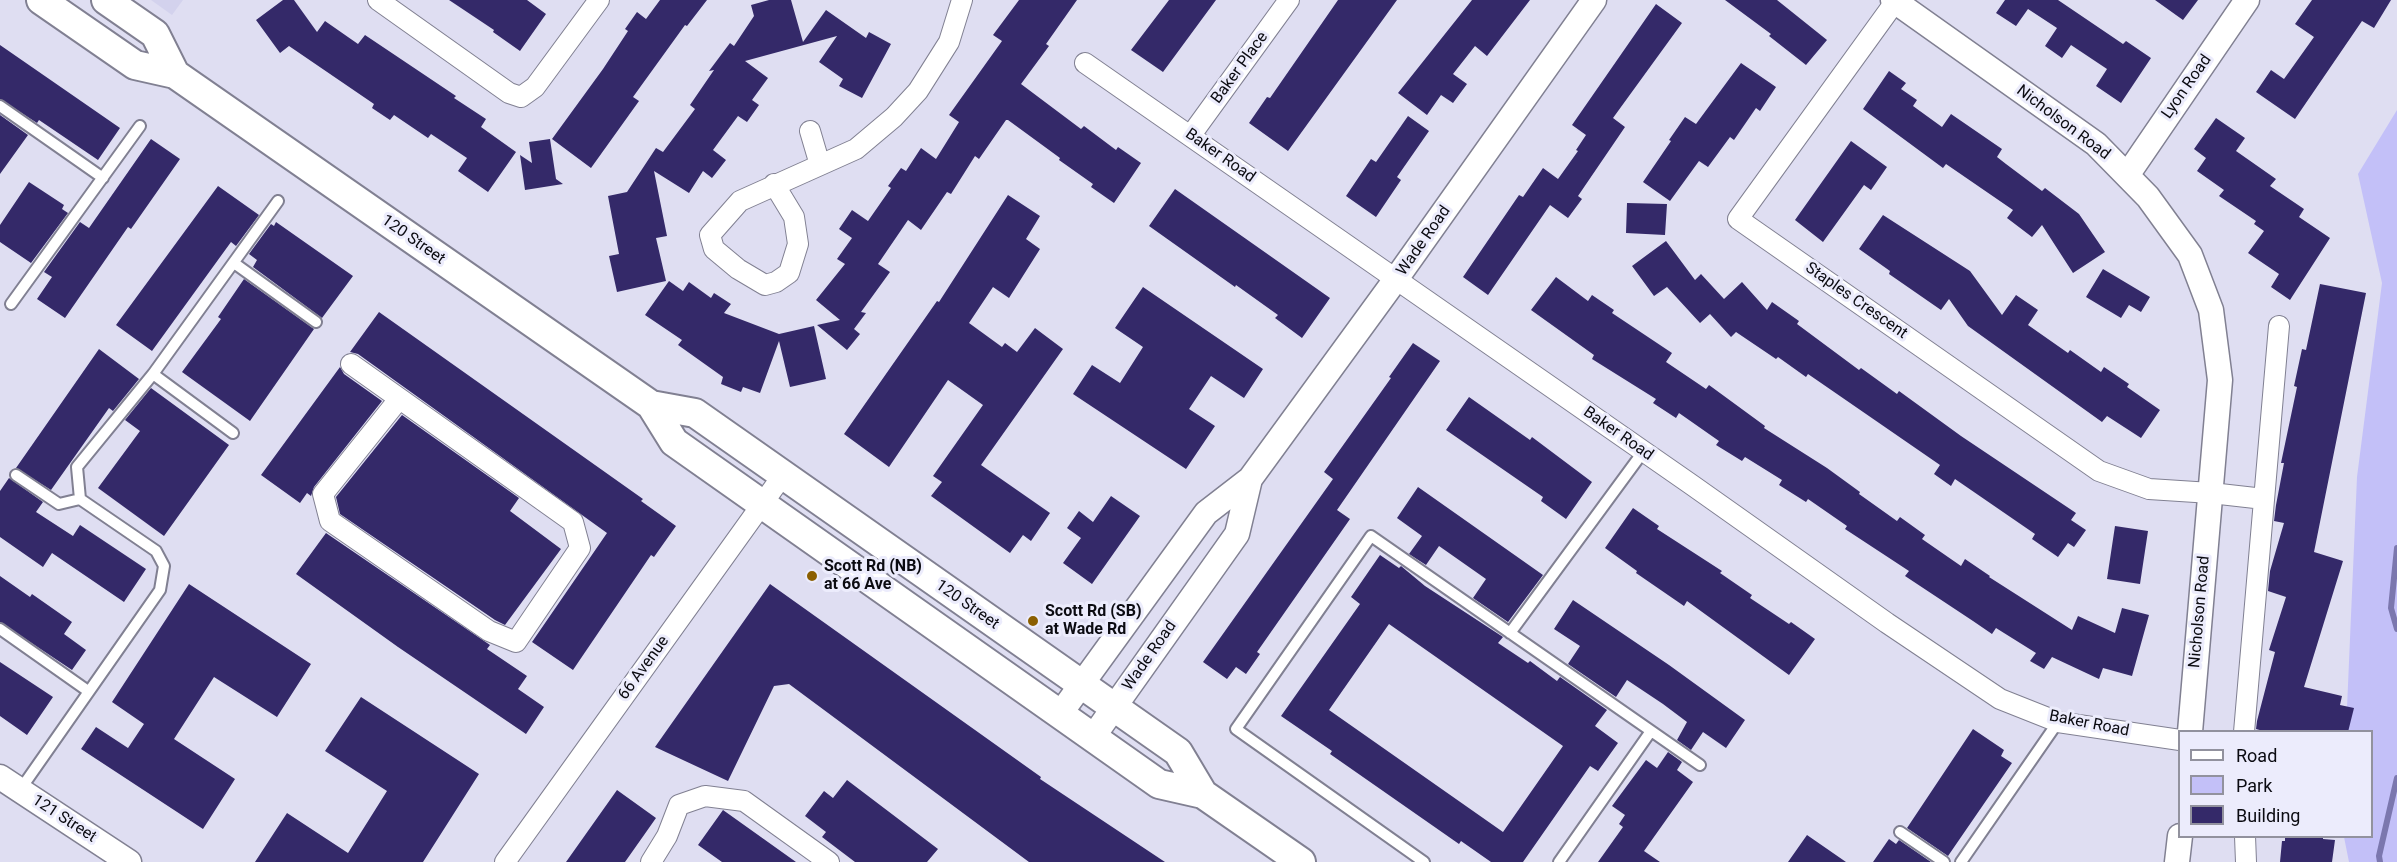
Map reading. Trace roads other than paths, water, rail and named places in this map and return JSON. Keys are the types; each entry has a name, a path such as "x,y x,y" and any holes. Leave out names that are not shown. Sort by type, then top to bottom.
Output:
{"main road":[{"name":"120 Street","path":"41,0 135,65 175,74 651,405 674,442 1159,784 1203,794 1301,862"},
{"name":"120 Street","path":"106,0 155,34 175,74"},
{"name":"120 Street","path":"651,405 695,413 1178,752 1203,794"}],"street":[{"path":"378,0 509,93 521,96 535,87 599,0"},
{"path":"774,184 794,218 798,244 789,273 776,282 765,285 738,269 714,249 710,235 740,201 774,184 856,149 894,117 918,91 949,42 962,0"},
{"name":"Baker Place","path":"1191,135 1289,0"},
{"name":"Wade Road","path":"1060,714 1206,513 1250,479 1396,279 1594,0"},
{"name":"Lyon Road","path":"2127,174 2247,0"},
{"name":"Nicholson Road","path":"1894,1 2096,144 2148,197 2190,255 2211,310 2220,380 2190,730"},
{"name":"Staples Crescent","path":"1894,1 1738,219 2099,471 2149,489 2211,492"},
{"name":"Baker Road","path":"1085,63 1887,623 2000,699 2058,722 2178,740"},
{"path":"810,130 820,165"},
{"path":"2244,730 2279,326"},
{"path":"351,364 573,522 580,548 516,642 489,632 330,521 322,494 399,399"},
{"name":"66 Avenue","path":"505,862 783,475"},
{"name":"Wade Road","path":"1093,737 1237,534 1250,479"},
{"path":"2211,492 2264,499"},
{"name":"121 Street","path":"10,784 129,862"},
{"path":"651,862 667,836 679,805 705,796 744,801 829,862"},
{"path":"2177,862 2180,838"},
{"path":"2245,838 2246,862"}],"lane":[{"path":"0,106 103,178"},
{"path":"11,304 140,126"},
{"path":"80,500 77,467 153,374 278,201"},
{"path":"234,263 316,322"},
{"path":"153,374 233,433"},
{"path":"1510,633 1642,452"},
{"path":"10,784 88,692 160,590 164,566 156,551 80,500 59,504 16,476"},
{"path":"1425,862 1236,729 1371,536 1700,765"},
{"path":"0,629 88,692"},
{"path":"1961,862 2058,722"},
{"path":"1559,862 1651,731"},
{"path":"1900,832 1944,862"}],"waterway":[{"path":"2397,548 2391,608 2397,629"},
{"path":"2380,862 2379,856 2397,778"}],"place":[{"name":"Scott Rd (NB) at 66 Ave","path":"812,576"},
{"name":"Scott Rd (SB) at Wade Rd","path":"1033,621"}]}
